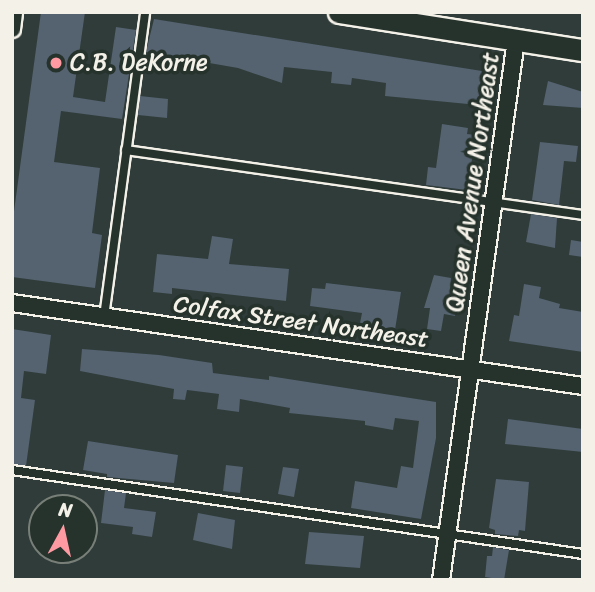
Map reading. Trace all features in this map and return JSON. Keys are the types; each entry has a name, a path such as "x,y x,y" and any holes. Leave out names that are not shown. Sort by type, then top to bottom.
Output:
{"street":[{"path":"12,29 14,12"},
{"path":"339,12 583,50"},
{"name":"Queen Avenue Northeast","path":"441,580 516,40"},
{"name":"Colfax Street Northeast","path":"12,303 583,386"}],"lane":[{"path":"104,317 145,12"},
{"path":"126,150 583,215"},
{"path":"12,470 583,554"}],"building":[{"path":"41,12 85,12 73,97 105,102 116,27 136,30 122,119 61,111 54,162 100,168 92,233 102,235 95,288 12,277 12,226"},
{"path":"154,19 482,71 478,105 385,96 386,83 352,78 351,85 331,83 332,72 284,67 282,83 238,68 146,52"},
{"path":"548,81 583,92 583,108 543,105"},
{"path":"140,96 168,99 167,118 138,115"},
{"path":"442,124 468,128 467,134 476,135 467,190 426,185 428,167 436,168"},
{"path":"540,142 578,146 576,162 564,161 559,205 532,200"},
{"path":"531,214 557,218 555,248 526,242"},
{"path":"212,236 233,239 229,264 289,269 286,301 172,288 172,294 153,292 157,254 208,259"},
{"path":"571,240 583,242 583,257 569,255"},
{"path":"434,275 451,278 450,289 458,290 455,316 444,314 441,331 427,329 430,308 424,308"},
{"path":"326,283 401,292 395,330 360,323 362,313 310,306 312,288 325,289"},
{"path":"524,284 541,287 539,298 560,304 559,308 583,312 583,352 509,341 514,315 519,316"},
{"path":"12,329 51,335 46,374 24,371 21,398 35,400 26,466 12,464"},
{"path":"82,349 159,355 212,363 213,373 269,380 269,376 436,402 436,438 421,519 351,508 355,481 397,488 401,466 413,468 419,421 395,418 393,430 365,425 365,421 289,413 290,408 240,399 239,412 217,409 219,394 187,390 185,400 173,399 174,389 80,371"},
{"path":"508,419 583,429 583,452 505,444"},
{"path":"88,441 178,455 174,483 107,477 107,474 83,470"},
{"path":"226,465 243,467 240,493 223,491"},
{"path":"283,467 299,469 294,497 278,494"},
{"path":"496,479 529,482 525,531 519,530 518,536 495,534 495,530 489,528"},
{"path":"105,490 126,493 124,508 156,512 152,537 132,534 133,527 101,523"},
{"path":"198,513 235,520 232,549 193,540"},
{"path":"309,532 364,536 360,568 305,564"},
{"path":"493,547 509,550 504,580 485,577 487,556 492,556"}],"place":[{"name":"C.B. DeKorne","path":"56,63"}]}
